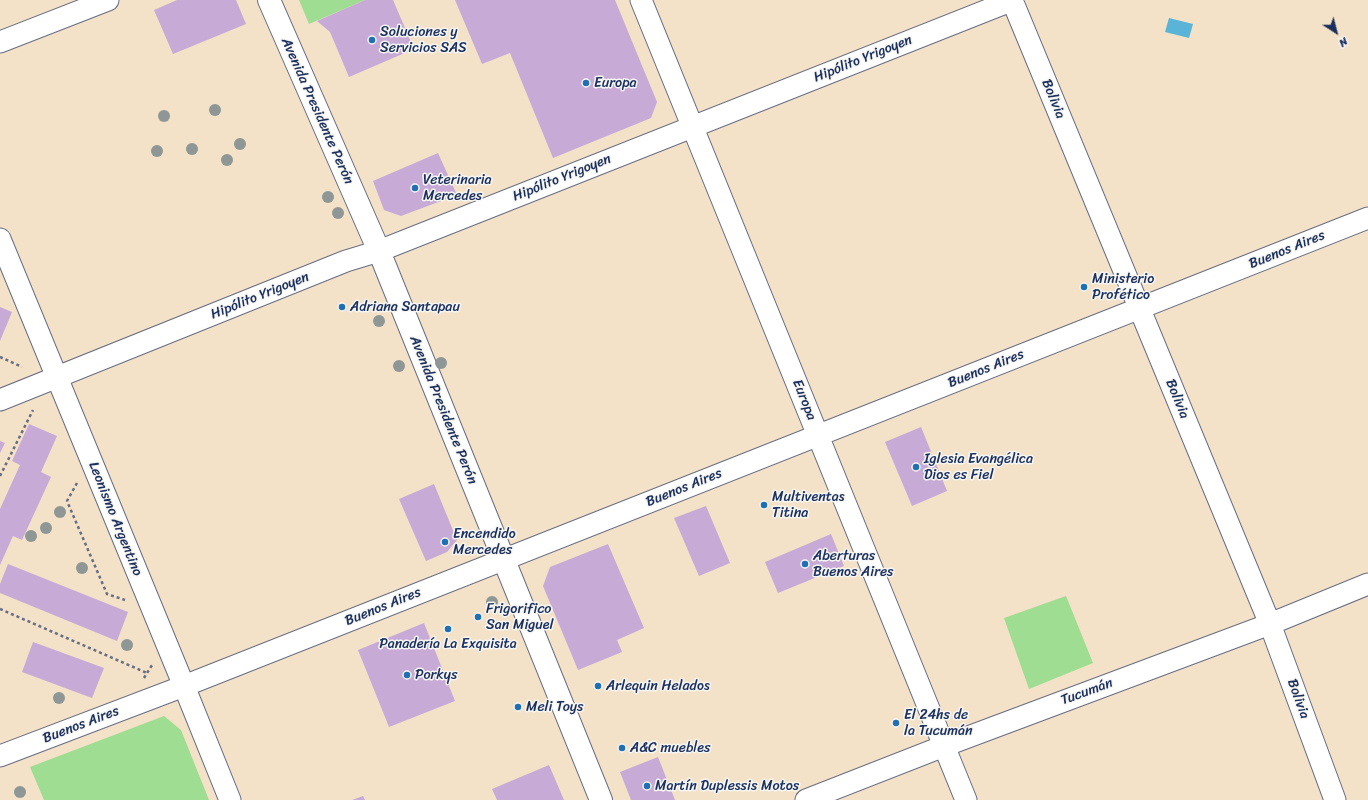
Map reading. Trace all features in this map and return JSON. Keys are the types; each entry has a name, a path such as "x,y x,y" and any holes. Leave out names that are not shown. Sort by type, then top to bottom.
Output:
{"main road":[{"name":"Avenida Presidente Perón","path":"269,0 379,251 601,800"}],"street":[{"path":"0,42 108,0"},
{"name":"Europa","path":"641,0 966,800"},
{"name":"Hipólito Yrigoyen","path":"0,400 346,261 379,251 1012,0"},
{"name":"Bolivia","path":"1012,0 1270,624 1335,800"},
{"name":"Buenos Aires","path":"0,756 184,686 1368,218"},
{"name":"Leonismo Argentino","path":"0,239 230,800"},
{"name":"Tucumán","path":"806,800 944,746 1270,624 1368,584"}],"path":[{"path":"0,357 23,368"},
{"path":"0,476 35,406 28,409"},
{"path":"79,481 66,501 106,594 130,602"},
{"path":"0,609 147,673"},
{"path":"144,678 153,664"}],"green space":[{"path":"299,0 365,0 309,24"},
{"path":"1066,596 1093,663 1029,689 1004,618"},
{"path":"164,716 181,730 209,800 44,800 30,767"}],"water":[{"path":"1169,18 1193,24 1189,38 1165,32"}],"building":[{"path":"177,0 236,0 246,24 173,54 154,10"},
{"name":"Soluciones y Servicios SAS","path":"365,0 393,0 414,49 349,77 330,32 317,21"},
{"name":"Europa","path":"455,0 615,0 657,102 651,118 553,158 510,53 482,64"},
{"name":"Veterinaria Mercedes","path":"438,153 457,195 401,216 384,210 373,181"},
{"path":"0,307 12,312 0,341"},
{"path":"29,424 57,436 41,472 51,477 22,540 13,536 0,565 0,509 20,465 12,461"},
{"name":"Iglesia Evangélica Dios es Fiel","path":"921,427 947,491 912,506 885,442"},
{"path":"0,441 5,443 0,453"},
{"path":"434,484 457,540 447,552 426,561 399,499"},
{"path":"706,506 730,563 699,576 674,518"},
{"name":"Aberturas Buenos Aires","path":"831,534 844,566 778,593 765,562"},
{"path":"608,544 644,628 617,640 622,652 578,670 543,586 550,567"},
{"path":"8,564 128,612 117,641 0,593 0,584"},
{"name":"Porkys","path":"424,623 455,701 389,727 358,650"},
{"path":"33,642 104,668 92,698 22,672"},
{"name":"Martín Duplessis Motos","path":"658,757 675,800 631,800 620,772"},
{"path":"549,765 564,800 497,800 492,789"},
{"path":"363,796 365,800 352,800"}],"place":[{"name":"Soluciones y Servicios SAS","path":"372,40"},
{"name":"Europa","path":"586,83"},
{"name":"Veterinaria Mercedes","path":"415,188"},
{"name":"Ministerio Profético","path":"1084,287"},
{"name":"Adriana Santapau","path":"342,307"},
{"name":"Iglesia Evangélica Dios es Fiel","path":"916,467"},
{"name":"Multiventas Titina","path":"764,505"},
{"name":"Encendido Mercedes","path":"445,542"},
{"name":"Aberturas Buenos Aires","path":"805,564"},
{"name":"Frigorifico San Miguel","path":"478,617"},
{"name":"Panadería La Exquisita","path":"448,629"},
{"name":"Porkys","path":"407,675"},
{"name":"Arlequin Helados","path":"598,686"},
{"name":"Meli Toys","path":"518,707"},
{"name":"El 24hs de la Tucumán","path":"896,723"},
{"name":"A&C muebles","path":"622,748"},
{"name":"Martín Duplessis Motos","path":"647,786"}]}
